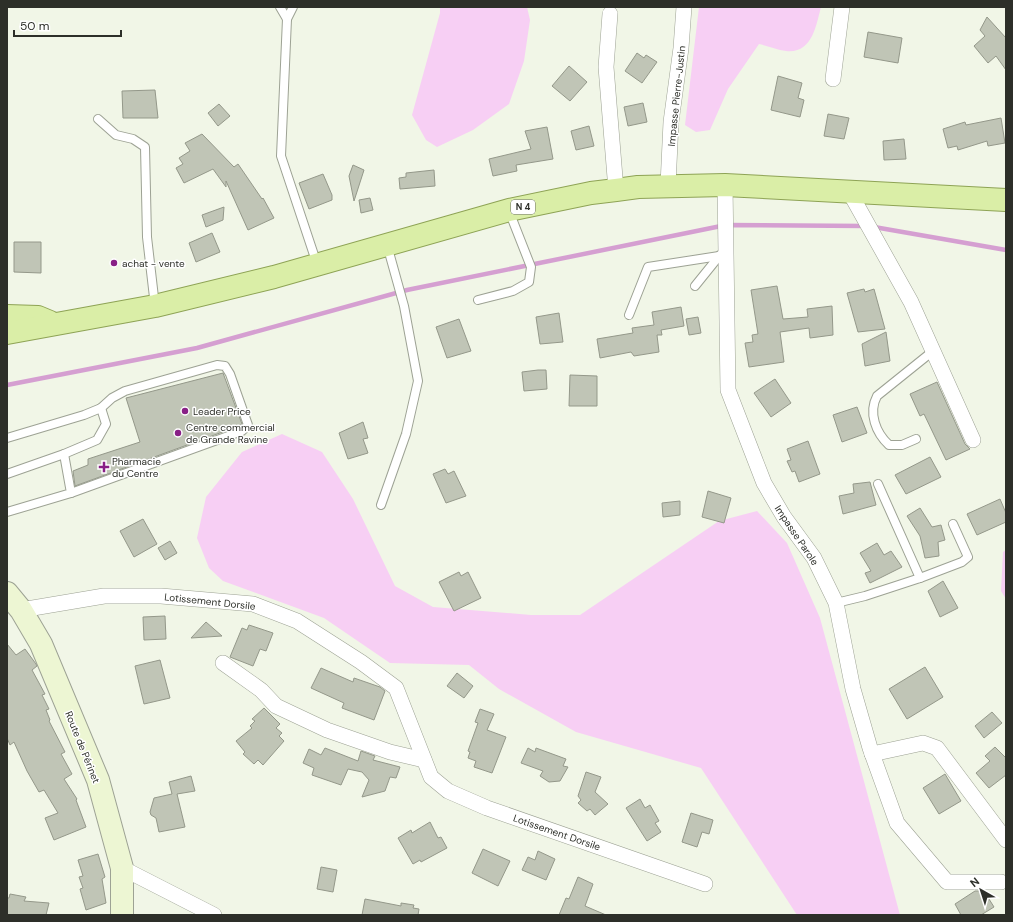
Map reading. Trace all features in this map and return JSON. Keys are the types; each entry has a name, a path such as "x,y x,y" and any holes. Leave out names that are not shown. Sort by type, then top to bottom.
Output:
{"main road":[{"name":"N 4","path":"7,333 20,332 53,324 155,306 318,265 509,210 616,190 668,185 725,185 850,193 1006,200"},
{"path":"7,316 38,317 53,324"},
{"name":"Route de Périnet","path":"7,592 21,610 41,644 98,780 122,868 122,915"}],"street":[{"name":"Impasse Pierre-Justin","path":"668,185 671,122 681,48 684,7"},
{"path":"833,79 842,7"},
{"path":"610,14 606,67 616,190"},
{"name":"Impasse Parole","path":"725,185 726,224 723,251 728,390 764,483 784,517 814,558 836,603 853,689 872,754 897,823 947,882 1001,882"},
{"path":"850,193 911,302 973,440"},
{"name":"Lotissement Dorsile","path":"21,610 104,596 161,596 253,604 297,621 361,662 396,688 431,777 448,791 487,808 705,884"},
{"path":"223,663 261,690 276,706 327,730 390,752 424,760"},
{"path":"872,754 923,743 937,748 1006,840"},
{"path":"122,868 214,915"}],"lane":[{"path":"280,7 287,19"},
{"path":"293,7 287,19 281,156 318,265"},
{"path":"98,119 116,134 134,139 145,148 148,237 155,306"},
{"path":"478,300 513,291 529,282 531,267 509,210"},
{"path":"381,505 406,434 418,381 404,306 387,245"},
{"path":"695,286 723,251"},
{"path":"629,315 648,267 723,251"},
{"path":"916,439 902,445 889,445 882,439 874,422 872,405 877,396 933,351"},
{"path":"7,438 84,415 101,408 112,398 125,391 217,365 225,366 230,374 248,425 242,431 71,493 7,512"},
{"path":"7,474 64,454 97,440 106,424 101,408"},
{"path":"64,454 71,493"},
{"path":"878,484 920,578"},
{"path":"836,603 865,596 920,578 962,562 968,557 953,524"}],"shaded area":[{"path":"440,7 527,7 530,20 524,61 509,104 473,130 437,147 426,140 412,115 440,13"},
{"path":"699,7 821,7 815,30 802,48 795,51 786,51 759,44 728,89 710,130 696,132 685,125"},
{"path":"282,434 322,452 353,499 395,586 433,607 531,615 580,615 719,521 757,511 787,543 820,618 900,915 797,915 701,768 576,732 499,689 469,665 390,663 324,618 223,581 209,568 197,538 206,497 242,452"},
{"path":"1006,550 1006,599 1001,591 1003,552"}],"building":[{"path":"987,17 1006,38 1006,70 996,56 988,63 974,46 985,36 980,30"},
{"path":"868,32 902,38 898,63 864,57"},
{"path":"637,53 644,58 646,55 657,62 642,83 625,71"},
{"path":"569,66 587,82 570,101 552,86"},
{"path":"778,76 802,83 798,98 804,100 800,117 771,110"},
{"path":"155,90 158,118 123,118 122,91"},
{"path":"643,103 647,122 628,126 624,107"},
{"path":"219,104 230,116 218,126 208,113"},
{"path":"828,114 849,118 844,139 824,136"},
{"path":"1001,118 1005,143 988,146 987,141 958,150 957,146 948,148 943,129 965,122 966,125"},
{"path":"589,126 594,146 576,150 571,131"},
{"path":"547,127 553,159 516,165 517,171 493,176 489,159 531,149 525,131"},
{"path":"202,134 234,167 238,164 262,199 263,198 274,218 248,230 226,181 226,187 213,169 184,183 176,168 183,164 179,158 190,151 185,143"},
{"path":"904,139 906,159 884,160 883,141"},
{"path":"353,165 364,170 354,201 349,176"},
{"path":"434,170 435,186 400,189 399,178 406,177 406,173"},
{"path":"323,174 332,195 332,200 309,209 299,183"},
{"path":"370,198 373,210 361,213 359,200"},
{"path":"224,207 223,220 206,227 202,215"},
{"path":"212,233 220,252 196,262 189,243"},
{"path":"14,242 41,242 41,273 14,272"},
{"path":"777,286 783,319 808,317 807,309 832,306 833,335 810,338 809,328 780,332 784,362 749,367 745,343 753,342 752,335 758,334 751,290"},
{"path":"864,289 865,292 874,289 885,329 858,332 847,293"},
{"path":"681,307 684,326 661,330 662,335 657,335 659,352 634,356 631,352 600,358 597,339 633,333 632,328 654,325 652,312"},
{"path":"559,313 563,342 540,344 536,317"},
{"path":"698,317 701,333 689,335 686,319"},
{"path":"459,319 471,351 447,358 436,327"},
{"path":"886,332 890,361 865,366 862,344"},
{"path":"546,370 547,389 524,391 522,372"},
{"name":"Leader Price","path":"223,373 242,424 75,486 73,471 88,465 88,459 140,442 126,398"},
{"path":"570,375 597,376 597,406 569,406"},
{"path":"775,379 791,403 771,417 754,393"},
{"path":"937,382 965,444 970,449 946,460 924,414 920,416 910,394"},
{"path":"857,407 867,433 842,442 833,415"},
{"path":"363,422 368,438 363,439 368,453 348,459 339,433"},
{"path":"808,441 820,474 799,482 795,471 792,472 787,461 791,460 787,449"},
{"path":"930,457 941,477 906,494 895,475"},
{"path":"445,469 448,474 454,471 466,496 446,503 433,474"},
{"path":"870,482 876,505 843,514 839,496 854,493 853,484"},
{"path":"708,491 731,498 724,523 702,517"},
{"path":"1000,499 1006,513 1006,522 977,535 967,514"},
{"path":"680,501 680,515 663,517 662,503"},
{"path":"920,508 932,527 941,525 945,540 938,542 939,556 925,558 920,536 907,516"},
{"path":"143,519 157,544 134,557 120,531"},
{"path":"170,541 177,553 165,560 158,548"},
{"path":"877,543 884,555 891,551 902,567 870,583 865,573 871,571 860,553"},
{"path":"459,572 461,576 468,572 481,598 454,611 439,582"},
{"path":"943,581 958,608 940,617 928,591"},
{"path":"165,616 166,639 144,640 143,617"},
{"path":"206,622 222,636 191,638"},
{"path":"249,625 273,633 266,651 260,649 253,666 230,657 242,628 247,630"},
{"path":"7,644 16,655 25,649 37,666 32,670 45,694 42,695 49,709 46,710 50,720 49,721 65,752 61,754 72,774 64,779 77,799 76,800 86,827 54,840 45,818 58,813 44,790 39,792 27,771 14,742 10,745 7,738"},
{"path":"160,660 170,698 144,704 135,666"},
{"path":"925,667 943,697 907,719 889,689"},
{"path":"321,668 353,682 354,678 380,687 385,691 374,720 342,708 344,703 311,688"},
{"path":"457,673 473,686 464,698 447,686"},
{"path":"264,708 280,724 276,728 282,733 279,736 284,741 263,765 258,760 254,764 243,754 245,752 236,741 252,728 250,726 255,721 252,719"},
{"path":"480,709 494,714 487,730 506,737 492,773 474,767 476,761 468,758 470,752 468,751 478,723 475,722"},
{"path":"992,712 1002,723 984,738 975,726"},
{"path":"995,747 1006,758 1006,775 989,788 976,773 990,761 985,756"},
{"path":"325,748 358,761 361,751 375,756 373,760 400,767 396,778 390,777 385,791 362,797 369,780 362,772 348,769 341,785 312,775 314,768 303,763 309,749 321,755"},
{"path":"528,748 535,752 536,748 566,759 563,766 568,767 560,781 549,782 540,776 543,771 521,763"},
{"path":"586,772 601,777 595,792 608,804 595,815 590,809 587,811 578,803 581,800 578,796"},
{"path":"945,774 961,801 939,814 923,788"},
{"path":"191,776 195,791 177,794 185,827 159,832 156,818 151,815 150,812 154,798 172,794 169,782"},
{"path":"640,799 645,808 650,805 659,821 655,823 661,832 647,841 626,808"},
{"path":"691,813 713,820 709,834 702,832 697,847 682,842"},
{"path":"430,822 438,838 441,837 447,848 421,862 420,860 413,864 398,838 411,830 412,833"},
{"path":"483,849 510,861 498,886 472,873"},
{"path":"538,851 555,859 546,880 522,870 528,857 535,860"},
{"path":"98,854 105,877 102,879 106,903 86,910 80,889 83,888 79,877 83,876 78,860"},
{"path":"321,867 337,870 333,892 317,889"},
{"path":"578,877 593,884 585,906 606,915 559,915 566,898 569,899"},
{"path":"975,891 984,891 994,907 981,915 961,915 955,904"},
{"path":"10,894 26,897 24,901 49,903 46,915 7,915 7,898 9,898"},
{"path":"365,899 401,906 401,903 414,905 413,908 419,909 418,915 362,915"}],"waterway":[{"path":"7,385 197,348 407,290 726,225 866,226"},
{"path":"874,227 1006,250"}],"place":[{"name":"achat - vente","path":"114,263"},
{"name":"Leader Price","path":"185,411"},
{"name":"Centre commercial de Grande Ravine","path":"178,433"},
{"name":"Pharmacie du Centre","path":"104,467"}]}
